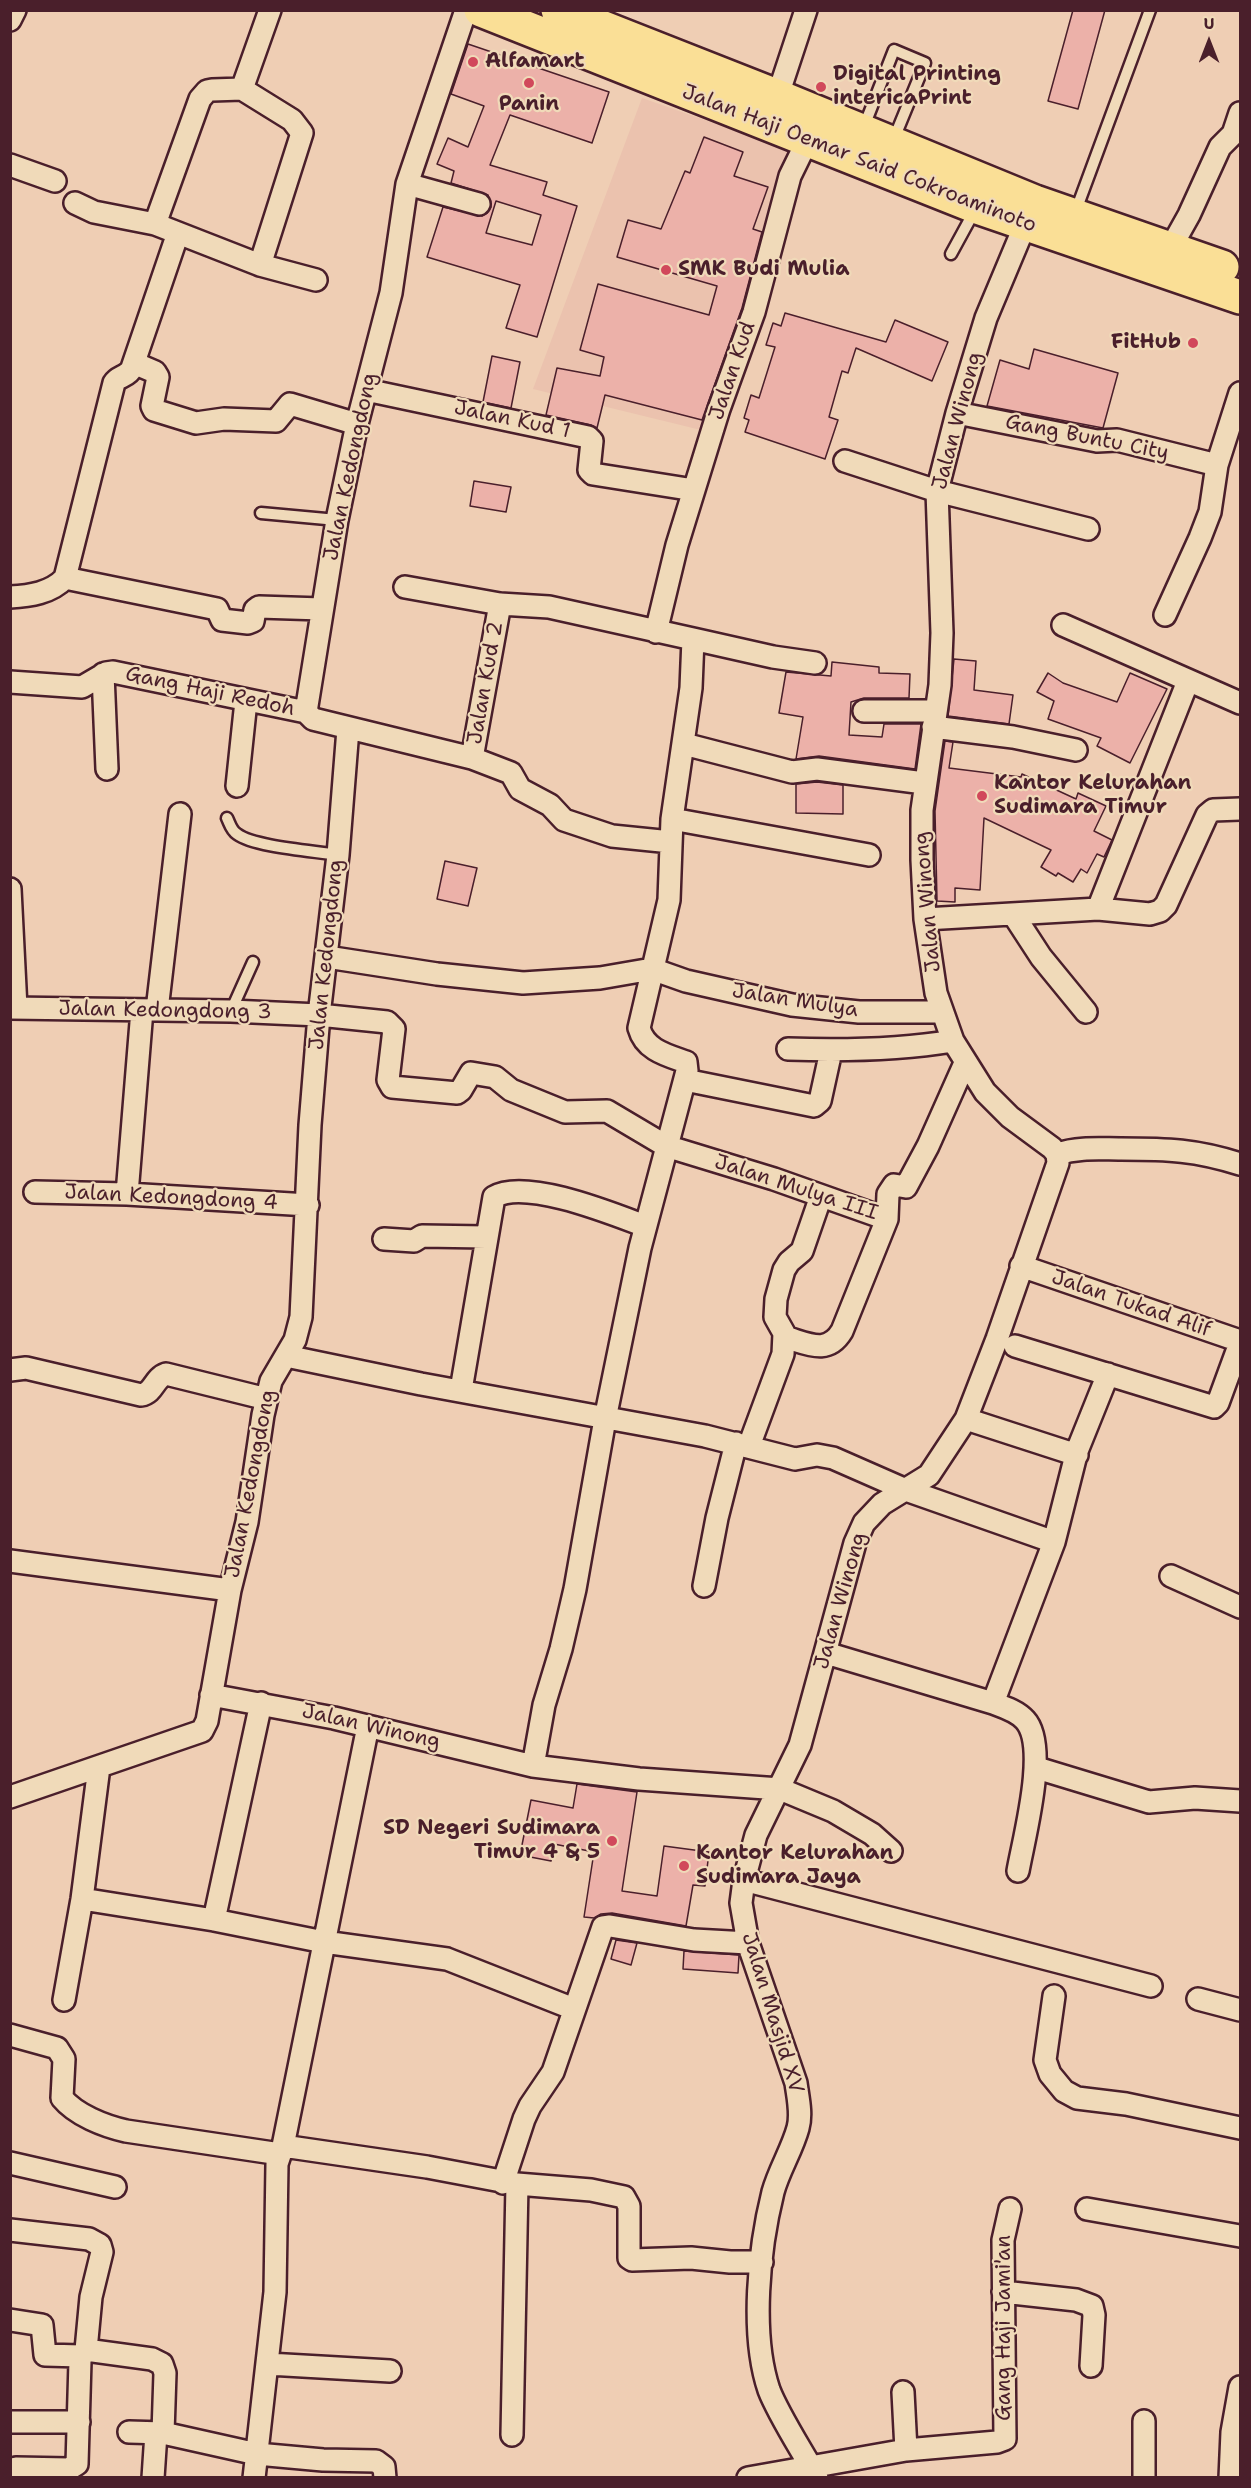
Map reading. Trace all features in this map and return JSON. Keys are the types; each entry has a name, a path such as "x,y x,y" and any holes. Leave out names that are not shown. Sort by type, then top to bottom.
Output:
{"main road":[{"name":"Jalan Haji Oemar Said Cokroaminoto","path":"481,10 657,64 773,109 814,126 977,207 1075,215 1240,274"},
{"name":"Jalan Haji Oemar Said Cokroaminoto","path":"558,10 657,64"},
{"name":"Jalan Haji Oemar Said Cokroaminoto","path":"814,126 877,138 1030,213 1240,297"}],"street":[{"path":"10,20 15,10"},
{"path":"242,89 270,10"},
{"name":"Jalan Kedongdong","path":"306,712 337,520 357,424 391,293 407,184 466,10"},
{"path":"773,109 806,10"},
{"path":"155,224 200,99 207,91 242,89 292,120 302,134 260,265"},
{"path":"1170,249 1189,215 1220,147 1233,134 1240,113"},
{"name":"Jalan Kud","path":"656,632 694,490 719,409 754,312 790,176 814,126"},
{"path":"10,165 55,181"},
{"path":"407,184 479,204"},
{"path":"75,203 94,212 155,224 260,265 316,280"},
{"name":"Jalan Winong","path":"780,1789 800,1745 855,1543 864,1523 882,1504 929,1475 966,1419 997,1339 1058,1162 1057,1154 1010,1118 985,1092 953,1041 936,993 925,919 922,860 924,783 940,685 942,611 937,491 957,412 986,318 1030,213"},
{"path":"10,597 47,591 59,585 65,578 114,383 128,374 134,363 178,233"},
{"path":"134,363 155,372 158,377 152,404 154,410 194,423 224,419 276,422 286,406 290,404 357,424"},
{"name":"Jalan Kud 1","path":"366,390 588,437 592,441 589,470 593,474 694,490"},
{"path":"1165,615 1210,512 1217,465 1240,393"},
{"name":"Gang Buntu City","path":"957,412 1097,441 1117,440 1217,465"},
{"path":"845,461 937,491 1088,529"},
{"path":"65,578 217,609 222,620 248,623 253,621 256,609 261,606 322,609"},
{"path":"405,586 500,604"},
{"name":"Jalan Kud 2","path":"348,729 472,758 500,604 549,607 773,657 815,663"},
{"path":"1063,626 1240,703"},
{"path":"533,1766 544,1705 561,1649 575,1589 605,1419 645,1226 688,1066 686,1062 659,1052 641,1036 639,1028 669,900 672,819 691,688 693,639"},
{"name":"Gang Haji Redoh","path":"10,682 82,687 103,674 113,672 306,712"},
{"path":"103,674 107,769"},
{"path":"1098,909 1188,681"},
{"path":"237,786 246,700"},
{"path":"864,711 934,719 1076,750"},
{"path":"306,712 313,720 348,729"},
{"name":"Jalan Kedongdong","path":"10,1797 202,1731 207,1721 230,1590 247,1522 271,1381 299,1332 308,1205 309,1125 319,1015 339,855 348,729"},
{"path":"684,744 792,772 817,769 924,783"},
{"path":"472,758 511,773 520,789 550,805 564,820 612,836 671,842"},
{"path":"925,919 1098,909 1150,914 1160,911 1166,905 1207,815 1212,810 1240,809"},
{"path":"128,1194 150,1010 180,814"},
{"path":"672,819 869,855"},
{"path":"10,889 13,1008"},
{"path":"1013,914 1041,957 1086,1012"},
{"path":"327,957 437,974 523,983 600,978 652,969"},
{"name":"Jalan Mulya","path":"652,969 686,981 792,1005 859,1012 942,1012"},
{"name":"Jalan Kedongdong 3","path":"13,1008 231,1011 377,1020 392,1025 394,1034 388,1080 392,1087 457,1093 471,1073 491,1076 511,1090 565,1112 607,1111 666,1146"},
{"path":"788,1048 831,1051 891,1049 953,1041"},
{"path":"685,1080 814,1106 820,1101 831,1051"},
{"name":"Jalan Mulya III","path":"666,1146 887,1219 888,1194 894,1185 906,1187 928,1146 965,1063"},
{"path":"1057,1154 1075,1148 1175,1149 1203,1153 1240,1164"},
{"name":"Jalan Kedongdong 4","path":"35,1191 308,1205"},
{"path":"461,1390 494,1197 517,1192 536,1194 588,1204 645,1226"},
{"path":"704,1586 717,1518 743,1445 778,1370 784,1336 775,1317 776,1299 784,1270 789,1262 802,1251 821,1196"},
{"path":"784,1336 821,1346 828,1346 836,1341 887,1219"},
{"path":"384,1239 414,1241 422,1236 486,1237"},
{"name":"Jalan Tukad Alif","path":"1021,1266 1240,1342"},
{"path":"1015,1346 1214,1407 1218,1403 1240,1342"},
{"path":"286,1356 743,1445 795,1459 817,1455 832,1458 906,1490 1054,1542"},
{"path":"10,1370 26,1368 141,1395 148,1393 158,1378 172,1375 267,1399"},
{"path":"993,1703 1054,1542 1077,1455 1108,1374"},
{"path":"966,1419 1077,1455"},
{"path":"10,1561 230,1590"},
{"path":"1172,1576 1240,1607"},
{"path":"826,1653 993,1703 1019,1713 1028,1722 1034,1743 1037,1768 1018,1871"},
{"name":"Jalan Winong","path":"211,1695 261,1703 368,1726 533,1766 639,1779 780,1789 832,1811 872,1834 891,1851"},
{"path":"214,1920 261,1703"},
{"path":"254,2478 275,2292 276,2173 368,1726"},
{"path":"64,2001 82,1899 99,1767"},
{"path":"1037,1768 1149,1802 1195,1798 1240,1801"},
{"name":"Jalan Masjid XV","path":"780,1789 756,1835 753,1882 741,1903 748,1943 796,2083 800,2105 798,2128 777,2176 769,2210 762,2262 759,2320 766,2379 774,2401 814,2471"},
{"path":"753,1882 1151,1986"},
{"path":"82,1899 214,1920 324,1942 447,1959 574,2009"},
{"path":"512,2435 510,2184 524,2119 553,2072 603,1927 610,1926 694,1940 748,1943"},
{"path":"1054,1996 1045,2060 1050,2074 1064,2091 1077,2098 1126,2104 1240,2128"},
{"path":"1198,1999 1240,2010"},
{"path":"10,2034 53,2045 62,2053 64,2059 62,2098 72,2108 104,2124 147,2135 428,2167 510,2184 591,2190 624,2197 629,2206 629,2258 632,2260 691,2258 737,2263 762,2262"},
{"path":"10,2163 115,2187"},
{"name":"Gang Haji Jami'an","path":"747,2478 814,2471 906,2450 997,2442 1005,2439 1003,2240 1010,2209"},
{"path":"1087,2209 1240,2236"},
{"path":"10,2230 89,2239 100,2246 102,2252 91,2298 78,2422 78,2457 74,2468 16,2468 12,2478"},
{"path":"1003,2292 1076,2300 1092,2306 1094,2315 1092,2366"},
{"path":"10,2320 42,2325 45,2355 84,2353 152,2359 162,2364 165,2373 160,2433 153,2478"},
{"path":"268,2364 390,2370"},
{"path":"1230,2478 1232,2432 1240,2387"},
{"path":"903,2392 906,2450"},
{"path":"1144,2421 1144,2478"},
{"path":"10,2422 78,2422"},
{"path":"129,2432 160,2433 257,2454 376,2462 384,2467 385,2478"}],"lane":[{"path":"1075,215 1150,10"},
{"path":"894,50 925,63 877,138 894,50"},
{"path":"951,254 977,207"},
{"path":"261,513 337,520"},
{"path":"227,818 231,829 238,835 257,842 339,855"},
{"path":"231,1011 253,962"}],"shaded area":[{"name":"SMK Budi Mulia","path":"642,98 793,151 701,430 533,389"}],"building":[{"path":"1073,10 1105,10 1078,109 1048,101"},
{"path":"468,44 609,92 592,143 510,115 490,165 547,182 543,195 577,206 537,337 506,328 520,285 427,257 443,207 482,216 491,207 488,195 451,183 454,171 437,164 448,138 468,147 484,106 451,94","holes":["496,201 541,215 532,245 486,233"]},
{"path":"704,137 743,152 734,176 768,187 753,229 762,232 742,308 702,420 605,395 597,428 546,415 557,368 600,376 604,357 580,350 598,284 709,315 717,286 617,257 628,220 661,229 685,171 690,173"},
{"path":"785,313 886,342 895,320 948,342 932,381 856,348 848,373 842,371 829,417 838,420 825,459 745,432 749,420 744,418 751,395 759,398 775,347 766,345 773,323 781,326"},
{"path":"1034,349 1118,373 1103,428 987,406 1000,360 1029,369"},
{"path":"492,356 520,362 511,408 483,402"},
{"path":"474,481 511,487 506,512 470,506"},
{"path":"954,659 976,661 974,690 1013,695 1009,724 948,716"},
{"path":"832,662 879,667 879,673 910,674 909,698 864,698 851,702 849,735 882,737 884,724 921,724 915,769 819,756 796,759 803,717 779,713 786,672 831,676"},
{"path":"1048,673 1063,683 1117,702 1130,673 1167,689 1130,763 1097,746 1101,738 1048,719 1054,701 1037,692"},
{"path":"945,741 953,742 949,768 1021,777 1022,774 1076,799 1078,793 1106,806 1094,831 1112,840 1104,857 1097,854 1087,873 1081,869 1073,882 1041,867 1051,850 984,818 980,890 955,888 955,902 937,901 935,811"},
{"path":"817,782 843,785 843,814 796,813 796,784"},
{"path":"445,861 477,868 468,906 437,899"},
{"path":"577,1784 637,1792 622,1891 657,1896 664,1846 709,1852 705,1886 693,1885 686,1926 612,1913 601,1914 594,1918 584,1917 594,1852 554,1844 551,1861 520,1855 531,1800 573,1808"},
{"path":"616,1940 637,1943 631,1965 611,1959"},
{"path":"684,1951 739,1955 738,1973 683,1969"}],"place":[{"name":"Alfamart","path":"473,62"},
{"name":"Panin","path":"529,83"},
{"name":"Digital Printing intericaPrint","path":"821,87"},
{"name":"SMK Budi Mulia","path":"666,270"},
{"name":"FitHub","path":"1193,343"},
{"name":"Kantor Kelurahan Sudimara Timur","path":"982,796"},
{"name":"SD Negeri Sudimara Timur 4 & 5","path":"612,1841"},
{"name":"Kantor Kelurahan Sudimara Jaya","path":"684,1866"}]}
